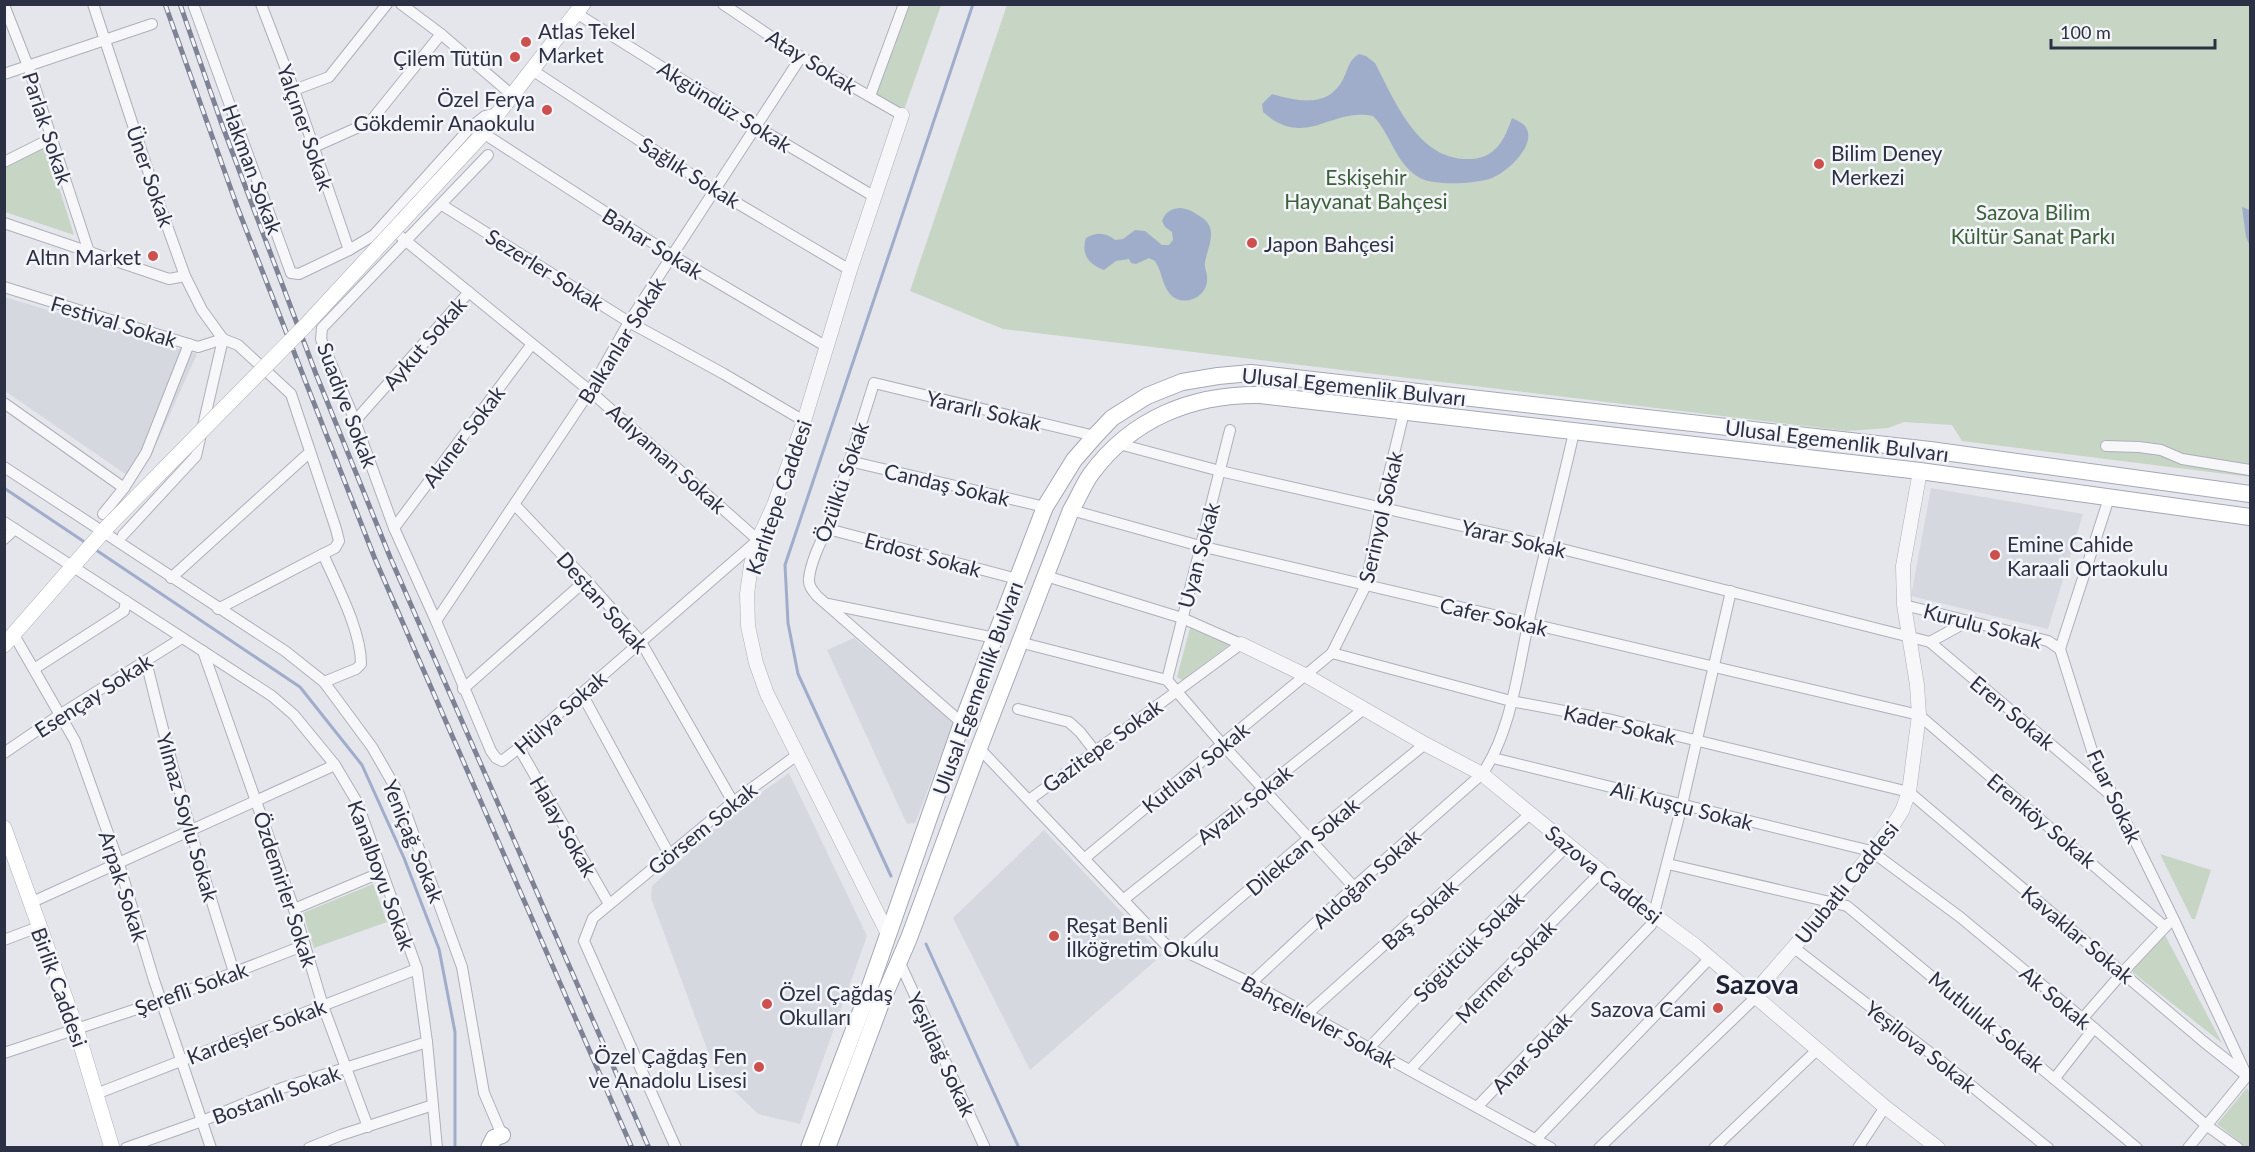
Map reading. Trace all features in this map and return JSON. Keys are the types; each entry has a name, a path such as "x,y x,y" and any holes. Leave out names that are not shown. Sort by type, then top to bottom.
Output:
{"main road":[{"path":"9,640 76,563 103,527 306,325 481,135 580,9"},
{"name":"Ulusal Egemenlik Bulvarı","path":"809,1148 866,998 962,723 1045,507 1074,460 1095,436 1112,418 1147,396 1182,382 1218,375 1251,373 1930,450 2250,494"},
{"name":"Ulusal Egemenlik Bulvarı","path":"827,1148 1071,510 1091,474 1119,444 1146,423 1170,411 1232,394 1260,395 1920,471 2250,517"},
{"path":"962,723 979,748"},
{"name":"Birlik Caddesi","path":"4,828 10,862 30,903 76,1028 112,1148"},
{"path":"489,1148 494,1138 504,1141"}],"street":[{"name":"Üner Sokak","path":"93,4 185,276 202,310 223,339"},
{"name":"Hakman Sokak","path":"193,4 291,273 299,274 349,250"},
{"name":"Yalçıner Sokak","path":"261,4 294,90 349,250"},
{"path":"294,90 329,77 387,4"},
{"path":"401,4 441,34 512,95"},
{"name":"Atay Sokak","path":"723,4 801,57 902,115"},
{"path":"870,96 904,4"},
{"name":"Parlak Sokak","path":"4,5 28,66 89,252"},
{"name":"Akgündüz Sokak","path":"580,9 757,127 875,197"},
{"path":"4,74 152,24"},
{"path":"314,147 370,122 441,34"},
{"name":"Balkanlar Sokak","path":"436,621 590,391 629,322 801,57"},
{"name":"Sağlık Sokak","path":"532,70 715,190 850,270"},
{"path":"349,250 374,235 386,223 470,128 485,116 500,112"},
{"name":"Karlıtepe Caddesi","path":"888,934 767,694 756,663 748,626 747,594 758,540 774,505 804,421 850,270 902,115"},
{"name":"Bahar Sokak","path":"481,135 673,256 826,347"},
{"path":"4,162 52,138"},
{"path":"406,241 488,155"},
{"name":"Sezerler Sokak","path":"442,205 629,322 804,421"},
{"path":"4,223 170,279 185,276"},
{"name":"Adıyaman Sokak","path":"386,223 590,391 758,540"},
{"name":"Suadiye Sokak","path":"394,528 356,421 321,339 322,328 406,241"},
{"name":"Festival Sokak","path":"4,287 198,347 223,339"},
{"name":"Aykut Sokak","path":"356,421 469,292"},
{"path":"123,536 196,456 223,339 238,345 291,394 339,541 335,548 218,609"},
{"path":"103,527 146,453 189,344"},
{"name":"Akıner Sokak","path":"394,528 532,344"},
{"name":"Yararlı Sokak","path":"874,383 1095,436"},
{"name":"Özülkü Sokak","path":"827,604 811,590 808,580 821,539 828,530 874,383"},
{"path":"4,403 124,488"},
{"name":"Serinyol Sokak","path":"1307,676 1332,653 1366,585 1381,507 1404,412"},
{"name":"Uyan Sokak","path":"1167,680 1230,430"},
{"name":"Aldoğan Sokak","path":"1251,983 1354,887 1482,774 1493,758 1511,701 1574,432"},
{"name":"Yarar Sokak","path":"1119,444 1220,471 1546,545 1909,635"},
{"path":"2106,446 2161,450 2182,459 2250,470"},
{"path":"171,578 310,452"},
{"name":"Candaş Sokak","path":"849,461 1045,507"},
{"name":"Yeniçağ Sokak","path":"4,467 103,527 171,578 285,651 324,682 372,747 399,794 462,967 484,1093 504,1141"},
{"name":"Ulubatlı Caddesi","path":"1755,998 1761,985 1832,903 1871,850 1893,825 1902,811 1909,792 1919,715 1917,685 1904,605 1903,566 1920,471"},
{"path":"2060,649 2109,498"},
{"name":"Destan Sokak","path":"515,505 641,642 733,802"},
{"name":"Cafer Sokak","path":"1071,510 1200,546 1919,715"},
{"name":"Kanalboyu Sokak","path":"4,522 76,563 126,601 279,702 294,715 335,765 357,802 417,969 428,1042 437,1148"},
{"name":"Hülya Sokak","path":"394,528 496,758 502,760 582,694 758,540"},
{"path":"4,539 15,529"},
{"name":"Erdost Sokak","path":"828,530 1017,579"},
{"path":"323,554 353,625 361,655 361,664 356,669 324,682"},
{"path":"1046,576 1182,618 1242,644"},
{"path":"464,689 586,580"},
{"name":"Anar Sokak","path":"1477,1107 1651,925 1668,864 1731,591"},
{"path":"34,669 124,611 126,601"},
{"path":"827,604 995,638"},
{"path":"827,604 962,723"},
{"name":"Kurulu Sokak","path":"1904,605 2048,641 2060,649"},
{"path":"1930,642 1970,620"},
{"name":"Eren Sokak","path":"1909,635 1930,642 2114,797"},
{"name":"Esençay Sokak","path":"4,753 61,714 182,638"},
{"name":"Arpak Sokak","path":"9,640 34,669 75,741 119,864 161,1001 211,1148"},
{"path":"1020,642 1167,680 1222,744 1354,887"},
{"name":"Sazova Caddesi","path":"1242,644 1307,676 1482,774 1710,958 1885,1107 1938,1148"},
{"name":"Gazitepe Sokak","path":"1029,800 1094,750 1242,644"},
{"name":"Fuar Sokak","path":"2060,649 2094,757 2249,1079"},
{"name":"Özdemirler Sokak","path":"203,651 294,909 323,1006 368,1127"},
{"name":"Kader Sokak","path":"1332,653 1511,701 1612,720 1909,792"},
{"name":"Yılmaz Soylu Sokak","path":"146,661 166,746 202,873 234,972"},
{"name":"Kutluay Sokak","path":"1085,858 1307,676"},
{"path":"582,694 669,854"},
{"name":"Ayazlı Sokak","path":"1123,900 1365,708"},
{"path":"1018,710 1069,723 1080,732 1094,750"},
{"name":"Erenköy Sokak","path":"1919,715 2165,927"},
{"name":"Dilekcan Sokak","path":"1180,948 1425,744"},
{"name":"Halay Sokak","path":"519,748 609,904"},
{"name":"Bahçelievler Sokak","path":"979,748 1166,945 1180,948 1251,983 1551,1148"},
{"name":"Görsem Sokak","path":"676,1148 584,941 593,918 609,904 733,802 797,755"},
{"name":"Ali Kuşçu Sokak","path":"1493,758 1871,850"},
{"path":"30,903 335,765"},
{"name":"Kavaklar Sokak","path":"1909,792 2249,1079"},
{"name":"Baş Sokak","path":"1307,1014 1530,814"},
{"name":"Sögütcük Sokak","path":"1369,1048 1428,984 1569,844"},
{"name":"Ak Sokak","path":"1871,850 1960,917 2083,1018 2205,1125 2238,1148"},
{"name":"Mutluluk Sokak","path":"1668,864 1847,906 2137,1148"},
{"path":"294,909 382,872"},
{"name":"Mermer Sokak","path":"1410,1070 1601,872"},
{"path":"2083,1018 2122,972 2174,920"},
{"path":"4,940 38,927"},
{"name":"Şerefli Sokak","path":"4,1053 161,1001 305,945"},
{"name":"Yeşilova Sokak","path":"1793,947 1942,1062 2048,1148"},
{"path":"1536,1139 1710,958"},
{"name":"Yeşildağ Sokak","path":"899,961 985,1148"},
{"name":"Kardeşler Sokak","path":"96,1094 417,969"},
{"path":"1599,1148 1755,998"},
{"path":"2055,1078 2094,1028"},
{"name":"Bostanlı Sokak","path":"126,1148 202,1121 282,1088 428,1042"},
{"path":"1714,1148 1818,1049"},
{"path":"2188,1148 2205,1125 2249,1079"},
{"path":"309,1148 433,1105"},
{"path":"1859,1147 1885,1107"}],"shaded area":[{"path":"4,297 197,354 151,456 134,480 5,391"},
{"name":"Emine Cahide Karaali Ortaokulu","path":"1931,488 2083,514 2048,629 1911,596"},
{"path":"854,638 954,722 915,823 907,824 827,650"},
{"name":"Özel Çağdaş Okulları","path":"789,773 867,936 800,1124 758,1114 716,1073 651,898 652,886 732,813"},
{"name":"Reşat Benli İlköğretim Okulu","path":"1044,830 1162,955 1030,1070 953,918"}],"green space":[{"path":"908,5 941,5 904,110 875,94"},
{"name":"Sazova Bilim Kültür Sanat Parkı","path":"1007,5 2250,5 2250,477 1962,441 1952,425 1904,422 1888,428 1847,431 1003,329 910,291"},
{"path":"46,146 74,235 5,212 5,166"},
{"path":"1190,628 1229,645 1182,680 1177,677"},
{"path":"2160,854 2211,870 2195,919 2192,919"},
{"path":"373,884 387,922 314,948 303,913"},
{"path":"2165,935 2222,1043 2131,971"},
{"path":"2247,1088 2250,1094 2250,1147 2246,1147 2217,1124"}],"water":[{"path":"1359,54 1375,63 1410,126 1422,140 1436,150 1452,157 1470,159 1486,156 1498,146 1512,118 1523,124 1528,132 1525,148 1506,170 1492,178 1466,183 1426,181 1405,165 1385,131 1373,116 1344,117 1305,128 1278,123 1263,112 1262,104 1272,94 1293,99 1313,100 1331,94 1338,87 1351,61"},
{"path":"2242,207 2250,210 2250,246 2246,237"},
{"path":"1180,208 1201,217 1210,226 1211,232 1205,262 1206,286 1203,292 1193,299 1181,300 1170,294 1155,261 1149,258 1136,264 1131,263 1129,259 1116,261 1104,270 1087,258 1084,249 1086,238 1097,234 1108,235 1115,240 1123,239 1135,230 1145,231 1162,245 1169,245 1173,240 1172,232 1165,227 1162,221 1169,211"}],"waterway":[{"path":"891,876 798,674 788,623 785,565 973,4"},
{"path":"4,488 86,543"},
{"path":"93,548 300,687 362,765 404,858 439,949 455,1032 455,1148"},
{"path":"926,944 1019,1148"}],"railway":[{"path":"165,4 238,209 375,559 632,1148"},
{"path":"180,4 221,122 316,374 390,557 649,1148"}],"place":[{"name":"Atlas Tekel Market","path":"526,42"},
{"name":"Çilem Tütün","path":"515,57"},
{"name":"Özel Ferya Gökdemir Anaokulu","path":"547,110"},
{"name":"Bilim Deney Merkezi","path":"1819,164"},
{"name":"Japon Bahçesi","path":"1252,243"},
{"name":"Altın Market","path":"153,256"},
{"name":"Emine Cahide Karaali Ortaokulu","path":"1995,555"},
{"name":"Reşat Benli İlköğretim Okulu","path":"1054,936"},
{"name":"Özel Çağdaş Okulları","path":"767,1004"},
{"name":"Sazova Cami","path":"1718,1008"},
{"name":"Özel Çağdaş Fen ve Anadolu Lisesi","path":"759,1067"}],"district":[{"name":"Sazova","path":"1757,983"}],"park label":[{"name":"Eskişehir Hayvanat Bahçesi","path":"1366,188"}]}
